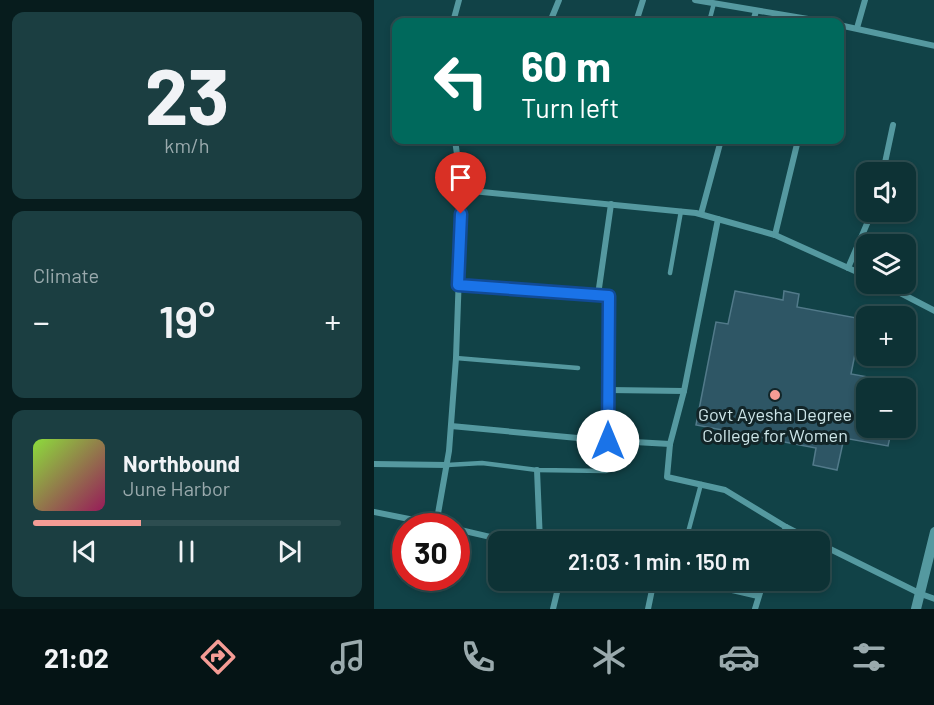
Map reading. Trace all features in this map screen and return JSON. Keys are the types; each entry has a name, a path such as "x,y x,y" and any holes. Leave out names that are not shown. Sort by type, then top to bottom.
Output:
{"street":[{"path":"454,18 459,0"},
{"path":"552,18 559,0"},
{"path":"637,18 643,0"},
{"path":"695,0 723,2 756,11 801,18"},
{"path":"857,28 865,0"},
{"path":"754,18 756,11"},
{"path":"844,26 935,46"},
{"path":"885,162 893,125"},
{"path":"438,513 447,465 455,358 462,190 456,144"},
{"path":"701,214 720,144"},
{"path":"775,235 797,144"},
{"path":"462,190 701,214 775,235 856,272"},
{"path":"598,295 611,204"},
{"path":"718,219 684,391 670,444 667,477 725,490 794,531"},
{"path":"848,268 868,222"},
{"path":"458,285 609,296 608,441"},
{"path":"902,294 935,311"},
{"path":"609,390 684,391"},
{"path":"451,426 608,441 670,444"},
{"path":"374,464 447,465"},
{"path":"538,470 540,531"},
{"path":"374,512 392,516"},
{"path":"784,531 786,527"},
{"path":"470,532 488,536"},
{"path":"916,609 935,532"},
{"path":"830,549 935,599"},
{"path":"553,609 557,591"},
{"path":"648,609 652,591"},
{"path":"736,591 758,596"},
{"path":"755,609 760,591"}],"lane":[{"path":"710,18 714,3"},
{"path":"670,273 681,211"},
{"path":"455,358 578,368"},
{"path":"447,465 482,463 538,470 606,471 609,457 608,441"},
{"path":"688,531 701,484"}],"building":[{"name":"Govt Ayesha Degree College for Women","path":"735,291 783,300 784,291 799,294 797,307 856,318 856,349 851,374 874,378 856,378 856,438 890,438 888,446 844,438 837,470 813,465 816,448 696,425 716,322 728,324"}],"place":[{"name":"Govt Ayesha Degree College for Women","path":"775,395"}],"route":[{"path":"461,214 458,285 609,296 608,441"}]}
